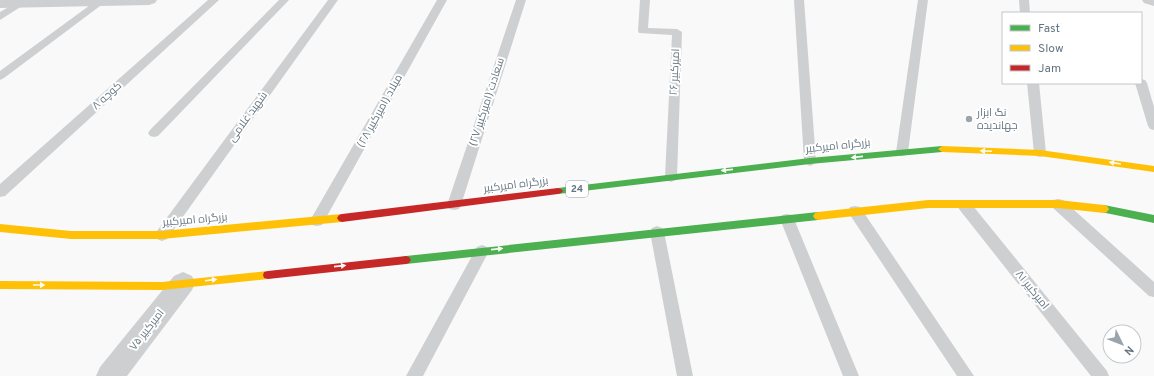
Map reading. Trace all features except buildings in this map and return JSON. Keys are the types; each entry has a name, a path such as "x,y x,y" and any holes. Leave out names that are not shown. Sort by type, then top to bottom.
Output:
{"main road":[{"name":"بزرگراه امیرکبیر","path":"0,228 71,234 162,235 317,222 671,177 810,161 943,149 1040,153 1154,169"},
{"path":"0,285 162,286 928,204 1058,204 1104,209 1154,220"}],"street":[{"path":"0,3 19,4 103,0 149,0"},
{"path":"1150,0 1154,1"},
{"name":"امیرکبیر ۷۵","path":"110,376 183,284"}],"lane":[{"path":"0,76 103,0"},
{"name":"کوچه ۸","path":"0,192 214,0"},
{"path":"154,133 284,0"},
{"name":"شهید غلامی","path":"162,235 333,0"},
{"name":"میلاد (امیرکبیر ۲۸)","path":"317,222 442,0"},
{"name":"سعادت (امیرکبیر ۲۷)","path":"454,205 521,0"},
{"name":"امیرکبیر ۲۶","path":"645,0 643,31 677,32 671,177"},
{"path":"800,0 810,161"},
{"path":"902,152 923,0"},
{"path":"1024,0 1025,12"},
{"path":"0,17 19,4"},
{"path":"1033,84 1040,153"},
{"path":"1141,84 1154,126"},
{"path":"1058,204 1154,291"},
{"name":"امیرکبیر ۸۱","path":"964,205 1101,376"},
{"path":"854,211 966,376"},
{"path":"788,219 851,376"},
{"path":"657,232 685,376"},
{"path":"414,376 482,251"}],"traffic: fast":[{"path":"558,191 810,161 942,149"},
{"path":"1104,209 1154,219"},
{"path":"406,260 818,216"}],"traffic: slow":[{"path":"942,149 1040,153 1154,169"},
{"path":"818,216 928,204 1058,204 1104,209"},
{"path":"0,228 71,235 162,235 342,218"},
{"path":"0,285 162,286 268,275"}],"traffic: jam":[{"path":"342,218 558,191"},
{"path":"268,275 406,260"}],"place":[{"name":"نگ ابزار جهاندیده","path":"969,119"}]}
